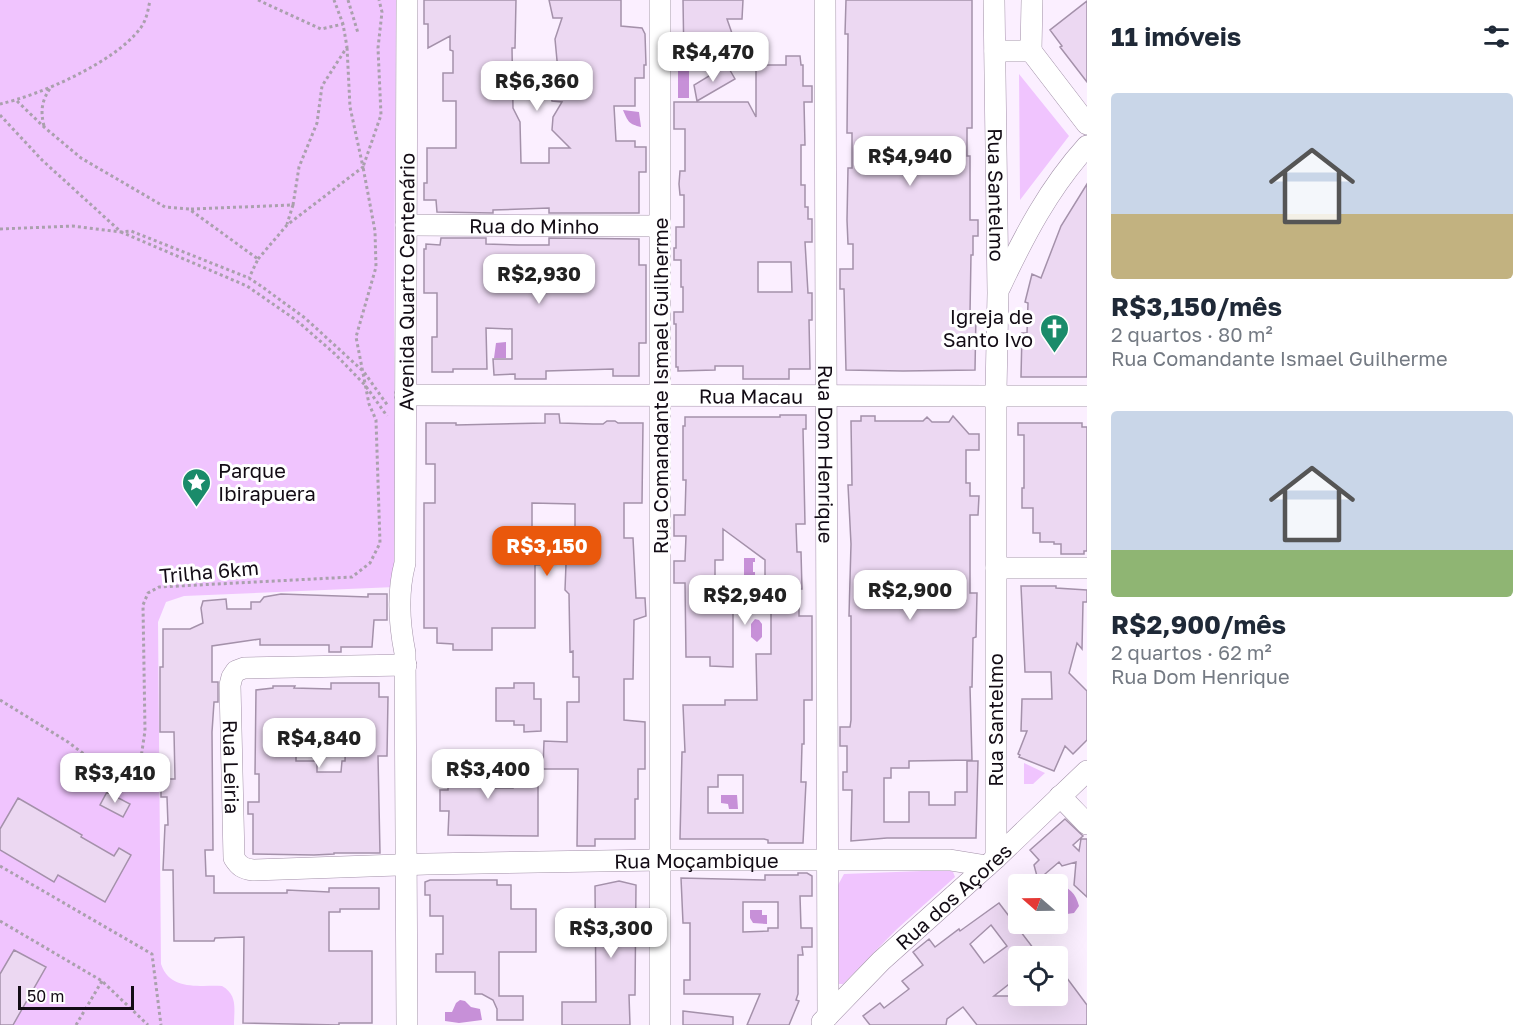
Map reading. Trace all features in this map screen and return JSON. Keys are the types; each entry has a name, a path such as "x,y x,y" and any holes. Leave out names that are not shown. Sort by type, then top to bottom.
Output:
{"street":[{"name":"Avenida Quarto Centenário","path":"407,0 406,225 397,401 405,429 405,563 400,581 400,628 406,659 407,1025"},
{"name":"Rua Comandante Ismael Guilherme","path":"660,0 660,1025"},
{"name":"Rua Dom Henrique","path":"824,1021 826,860 825,0"},
{"name":"Rua Santelmo","path":"991,862 998,293 994,0"},
{"path":"1032,0 1031,51 1087,124"},
{"path":"995,51 1031,51"},
{"path":"998,293 1023,238 1050,193 1087,146"},
{"name":"Rua do Minho","path":"406,225 660,226"},
{"name":"Rua Macau","path":"397,401 660,396 1087,396"},
{"path":"996,568 1087,568"},
{"name":"Rua Leiria","path":"406,659 244,668 236,671 231,677 230,685 234,858 239,865 244,869 253,870 406,864"},
{"name":"Rua dos Açores","path":"824,1021 881,961 991,862 1087,771"},
{"path":"1060,796 1087,824"},
{"name":"Rua Moçambique","path":"406,864 660,860 991,862"}],"path":[{"path":"0,104 51,87 121,49 140,30 147,15 150,0"},
{"path":"258,0 321,29 343,24"},
{"path":"334,0 343,24 347,46 350,107 375,231 376,267 356,336 364,372"},
{"path":"348,0 358,33"},
{"path":"249,278 258,259 287,225 363,167 381,116 378,48 382,12 379,0"},
{"path":"287,225 293,205 299,167 317,123 322,86 347,46"},
{"path":"44,127 41,112 44,97 51,87"},
{"path":"17,100 44,127 81,158 165,207 189,209 293,205"},
{"path":"0,115 42,160 121,232 247,286 296,320 335,354 365,385 395,429 405,429"},
{"path":"189,209 258,259"},
{"path":"0,229 72,226 138,233 249,278 304,318 397,401"},
{"name":"Trilha 6km","path":"0,700 68,742 101,767 124,774 140,764 145,731 142,605 148,593 159,586 352,577 370,563 380,543 376,420 369,404 364,372"},
{"path":"0,866 152,954 161,1025"},
{"path":"0,921 102,981 148,1025"},
{"path":"76,1025 102,981"}],"shaded area":[{"name":"Parque Ibirapuera","path":"0,0 396,0 395,587 184,596 166,602 158,622 161,964 165,973 178,983 195,986 222,986 227,990 234,1003 234,1025 0,1025"},
{"path":"678,71 689,71 689,98 678,98"},
{"path":"1019,74 1069,136 1020,200"},
{"path":"623,110 639,112 641,127 629,122"},
{"path":"506,342 506,358 494,358 496,343"},
{"path":"744,558 755,558 753,572 755,576 744,577"},
{"path":"755,619 762,624 762,637 757,642 751,637 751,624"},
{"path":"1024,763 1045,773 1033,784 1024,784"},
{"path":"721,795 737,795 738,809 729,809 728,804 721,803"},
{"path":"948,870 953,872 955,877 897,929 843,984 838,984 838,885 844,874"},
{"path":"1068,889 1076,898 1079,906 1074,913 1068,914"},
{"path":"750,910 762,910 762,915 767,915 767,924 753,923"},
{"path":"566,913 587,923 580,939 573,938 564,929 561,918"},
{"path":"460,1000 465,1001 471,1007 480,1009 482,1020 459,1023 445,1021 445,1012 452,1012"}],"building":[{"path":"424,0 516,0 515,48 512,48 513,108 520,122 521,163 549,163 549,148 570,148 552,130 553,117 562,102 552,101 549,81 552,73 558,71 555,39 562,18 553,18 549,0 621,0 621,26 642,28 645,34 646,65 644,65 644,78 635,78 635,106 614,106 616,141 635,141 635,147 646,147 646,172 639,172 639,213 549,213 549,208 493,210 493,213 437,212 436,200 424,200 424,183 427,183 427,148 456,148 456,101 443,101 443,73 453,73 450,36 428,48 428,24 424,24"},
{"path":"683,0 743,0 742,19 727,19 735,42 735,62 684,62"},
{"path":"846,0 972,0 972,128 967,128 967,156 970,156 970,220 978,220 978,236 973,236 973,255 971,255 970,313 976,313 975,370 846,370 844,289 840,289 840,269 853,269 853,244 848,244 847,220 848,168 852,168 852,133 847,133"},
{"path":"1087,1 1087,82 1050,30"},
{"path":"786,56 800,56 801,65 803,65 803,86 812,86 812,102 804,102 805,145 801,145 801,185 805,185 805,207 808,207 808,219 812,219 812,242 805,242 808,293 812,293 812,320 809,320 810,369 789,369 789,379 743,379 743,366 715,366 715,370 678,371 674,312 683,312 683,287 681,287 681,260 674,260 674,248 676,248 676,227 684,227 684,195 680,195 679,184 680,171 685,171 685,129 674,129 674,102 748,102 756,117 756,65 786,65","holes":["758,262 791,262 792,292 758,292"]},
{"path":"727,65 735,79 697,101 694,85"},
{"path":"1087,184 1087,377 1021,377 1022,333 1027,333 1028,303 1025,302 1032,274 1041,278 1061,226"},
{"path":"441,238 486,238 486,244 519,245 549,245 549,238 639,239 639,265 646,265 646,343 639,343 639,376 613,376 613,369 546,371 546,379 515,379 515,374 494,375 493,359 512,359 512,329 486,328 487,369 453,369 453,372 432,372 432,337 437,337 437,293 424,293 424,249 426,249 426,244 440,245"},
{"path":"545,414 559,414 560,423 603,424 607,421 615,421 643,423 642,503 624,503 624,538 633,538 636,598 645,598 646,616 634,620 633,679 624,679 624,720 645,722 645,769 638,769 635,839 595,839 595,846 577,846 578,769 543,769 544,741 567,742 567,702 579,702 579,677 573,677 573,651 570,652 569,594 565,590 566,564 535,565 535,628 492,628 492,650 453,650 453,644 437,643 437,628 424,628 424,503 435,503 435,464 426,464 426,423 456,423 456,425 545,423","holes":["532,503 575,504 575,532 532,532"]},
{"path":"780,415 806,415 806,429 803,429 805,524 796,524 797,552 801,552 802,589 799,589 799,616 812,616 812,700 804,700 804,744 802,744 801,782 806,782 803,843 768,843 768,840 764,839 680,839 682,752 685,752 683,705 725,705 725,700 757,700 756,654 771,654 771,603 743,604 743,608 733,608 733,667 710,666 710,657 686,657 685,583 674,583 674,561 685,561 686,536 674,536 674,515 685,515 683,426 685,426 685,417 780,417","holes":["723,529 765,560 765,586 721,586 715,579 715,560 723,560","718,775 743,775 743,813 708,813 708,787 718,787"]},
{"path":"861,416 875,416 875,421 923,421 927,417 932,422 949,422 953,416 969,434 979,434 979,450 966,450 966,483 970,483 970,496 979,496 978,515 970,515 970,593 977,593 976,637 973,638 972,687 970,687 972,760 909,761 909,768 891,768 891,778 884,778 884,822 909,822 909,792 929,792 929,805 955,805 955,792 967,792 967,761 978,761 976,838 887,838 851,841 852,790 843,790 843,772 847,772 847,746 840,746 840,727 850,727 851,720 851,616 849,616 851,544 848,485 852,485 851,421 861,421"},
{"path":"1018,423 1082,423 1082,427 1087,427 1087,551 1084,551 1084,554 1061,554 1061,544 1040,542 1040,533 1033,533 1033,508 1022,508 1024,435 1018,435"},
{"path":"1021,586 1056,586 1056,588 1087,590 1087,602 1083,602 1082,649 1077,643 1069,673 1087,691 1087,740 1073,754 1065,746 1054,771 1019,757 1018,754 1027,731 1021,731 1022,699 1052,699 1051,672 1025,672"},
{"path":"281,594 368,597 368,594 387,594 387,620 374,620 372,647 341,647 341,652 329,652 329,645 260,645 260,639 212,646 212,682 218,682 218,702 214,702 212,732 213,850 205,850 206,876 214,876 214,893 287,893 287,890 329,892 329,888 379,888 379,909 340,909 340,912 329,912 329,951 372,951 372,1023 339,1023 339,1025 243,1023 244,937 215,938 214,941 174,941 173,870 163,870 165,825 168,825 167,797 161,797 161,779 175,779 174,732 160,732 160,667 163,667 163,629 190,629 203,623 201,608 203,601 226,599 227,609 251,609 251,602 260,602 264,597"},
{"path":"331,683 379,683 379,697 388,697 387,756 378,756 380,853 253,854 253,814 248,814 248,802 259,802 259,774 255,774 256,690 273,688 273,686 331,689","holes":["296,732 346,732 345,761 342,761 341,772 317,772 317,761 296,761"]},
{"path":"514,683 534,683 534,699 541,699 541,731 524,732 524,725 514,725 514,721 496,721 496,688 514,688"},
{"path":"448,752 488,752 489,788 513,788 513,774 538,775 538,836 448,835 449,811 440,811 440,790 448,790"},
{"path":"107,792 130,804 123,817 100,805"},
{"path":"18,798 114,856 119,848 131,855 105,902 58,875 54,882 0,850 0,829"},
{"path":"1065,819 1083,836 1073,845 1079,851 1081,839 1087,839 1087,897 1074,885 1076,862 1062,866 1059,862 1045,874 1036,874 1034,865 1039,860 1030,850"},
{"path":"798,873 807,873 812,876 812,896 800,896 801,928 812,928 812,947 802,947 803,955 798,955 796,1000 799,1001 789,1025 747,1025 760,994 684,994 684,980 690,980 690,923 683,923 681,878 765,880 765,875 798,875","holes":["743,902 778,902 778,928 768,928 768,931 743,932"]},
{"path":"430,880 497,880 497,885 511,885 511,909 536,909 536,952 499,952 499,996 523,996 523,1020 497,1020 497,1009 493,1000 482,994 475,994 475,972 436,972 436,954 443,954 443,916 430,916 430,895 425,895 425,882"},
{"path":"619,881 636,885 635,995 629,995 630,1025 562,1025 562,1002 596,1002 595,886"},
{"path":"999,903 1008,915 1008,934 1023,934 1032,946 1008,946 1008,985 994,996 1008,996 1008,1006 1068,1006 1068,979 1087,1005 1087,1025 977,1025 963,1007 947,1019 946,1025 870,1025 863,1016 880,1003 884,1008 909,989 902,981 923,965 913,952 929,939 935,947 959,929 960,931","holes":["991,925 1007,946 984,963 970,944"]},
{"path":"14,950 46,967 13,1025 0,1025 0,974"},
{"path":"683,1011 733,1017 733,1025 683,1025"}],"place":[{"name":"Igreja de Santo Ivo","path":"1054,354"},
{"name":"Parque Ibirapuera","path":"197,508"}]}
